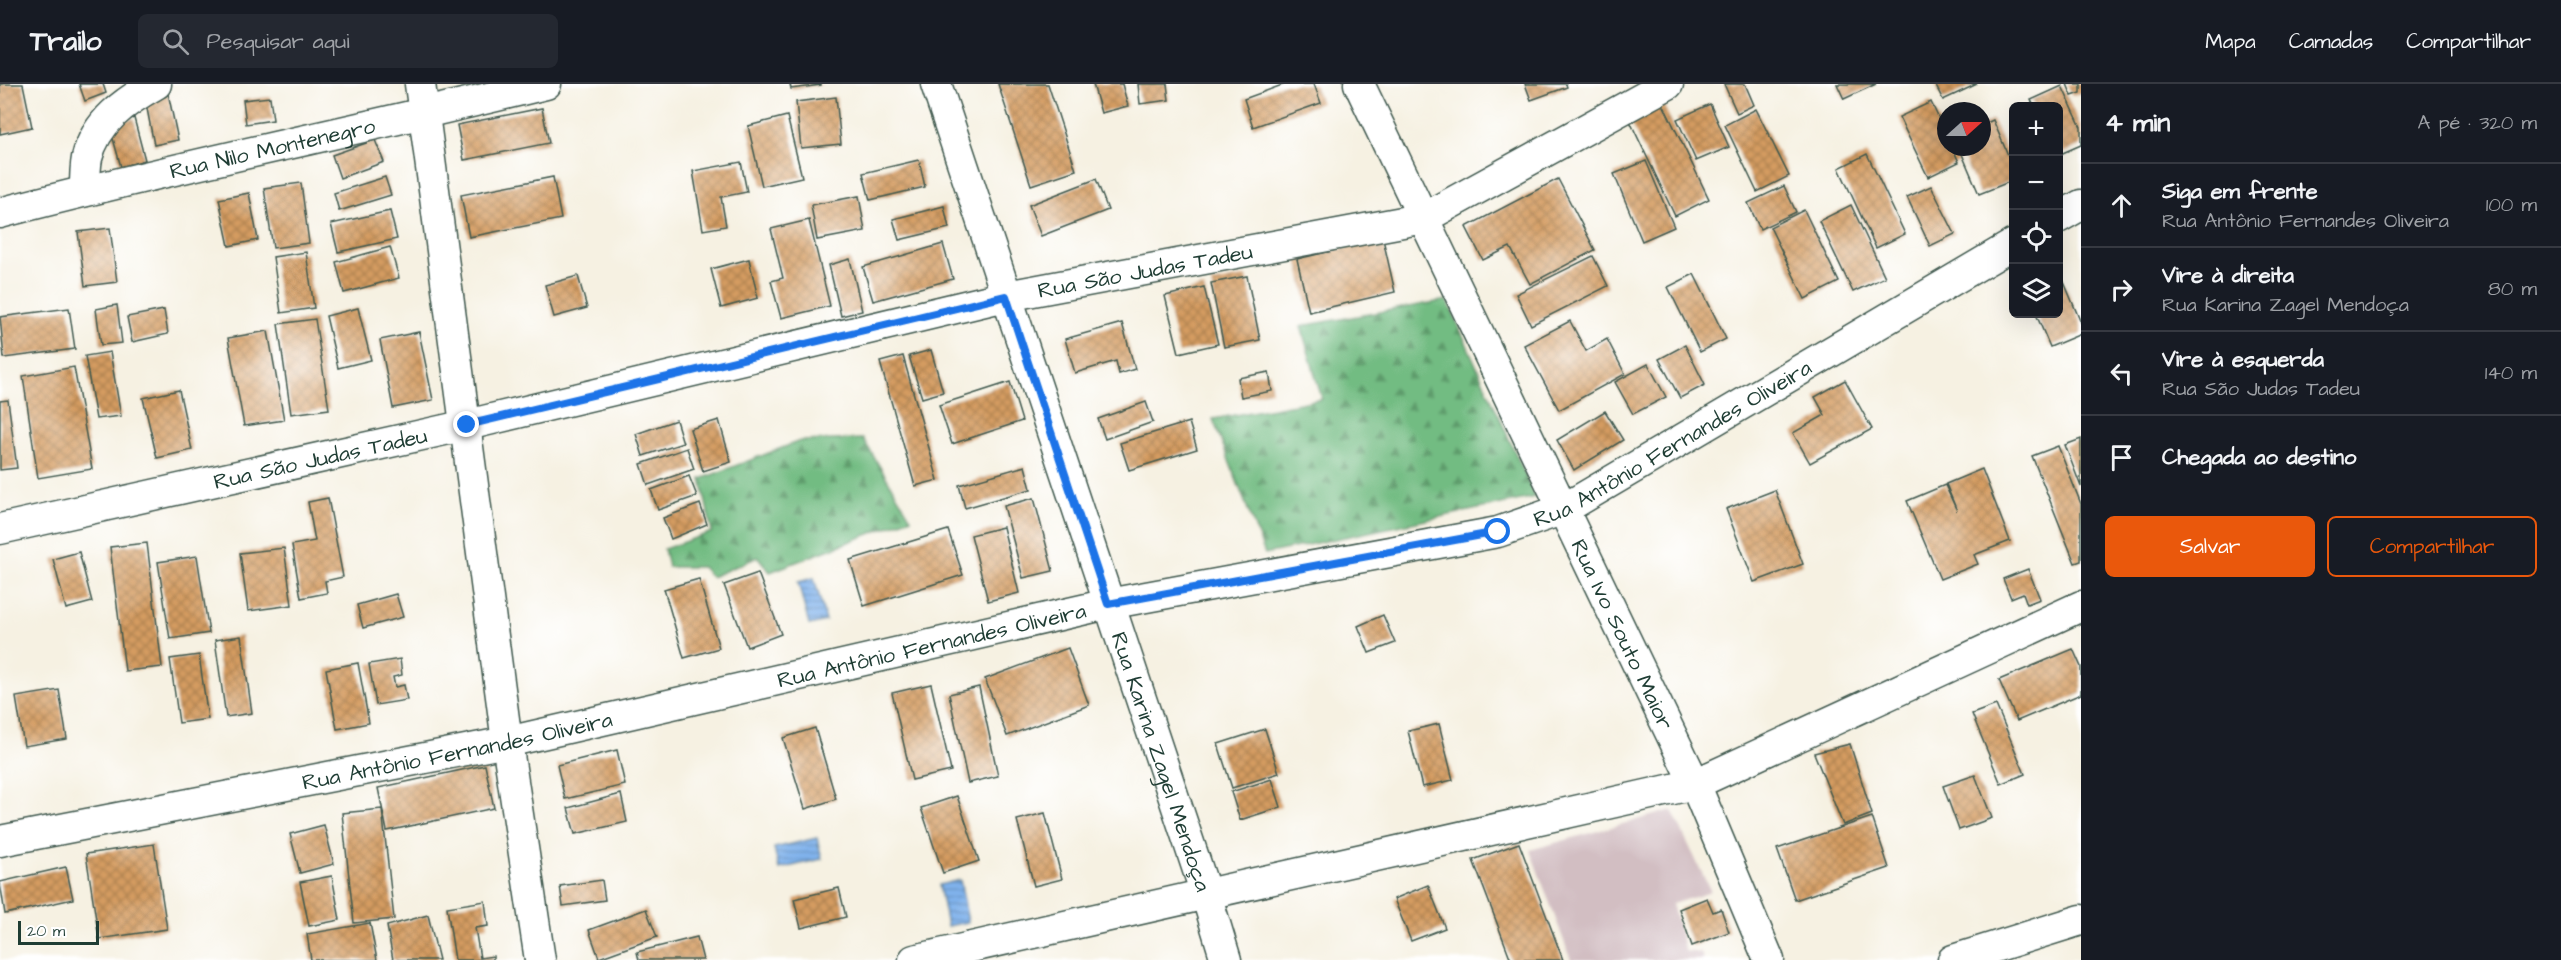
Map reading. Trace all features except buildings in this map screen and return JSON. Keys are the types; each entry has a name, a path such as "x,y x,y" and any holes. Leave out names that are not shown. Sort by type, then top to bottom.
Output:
{"street":[{"path":"85,191 87,158 102,126 128,100 156,84"},
{"path":"420,84 467,425 507,742 540,960"},
{"name":"Rua Nilo Montenegro","path":"0,213 85,191 425,114 546,84"},
{"name":"Rua Karina Zagel Mendoça","path":"936,84 1226,960"},
{"name":"Rua Ivo Souto Maior","path":"1359,84 1695,784 1769,960"},
{"name":"Rua São Judas Tadeu","path":"0,529 467,425 1006,296 1424,218 1668,84"},
{"path":"2063,215 2081,205"},
{"name":"Rua Antônio Fernandes Oliveira","path":"0,841 507,742 1108,604 1498,532 1564,509 2009,246"},
{"path":"914,960 1695,784 2081,606"},
{"path":"1953,960 2081,920"}],"shaded area":[{"path":"1672,810 1711,892 1672,904 1685,951 1701,953 1704,960 1571,960 1530,850"}],"green space":[{"path":"1447,300 1535,497 1265,554 1213,419 1322,399 1301,326"},
{"path":"863,439 911,518 770,572 758,557 711,577 702,567 668,567 664,549 712,532 701,479 800,441"}],"water":[{"path":"814,578 826,621 809,625 798,582"},
{"path":"817,838 822,859 779,869 774,848"},
{"path":"960,880 968,922 947,926 939,885"}],"route":[{"path":"467,425 1006,296 1108,604 1498,532"}]}
